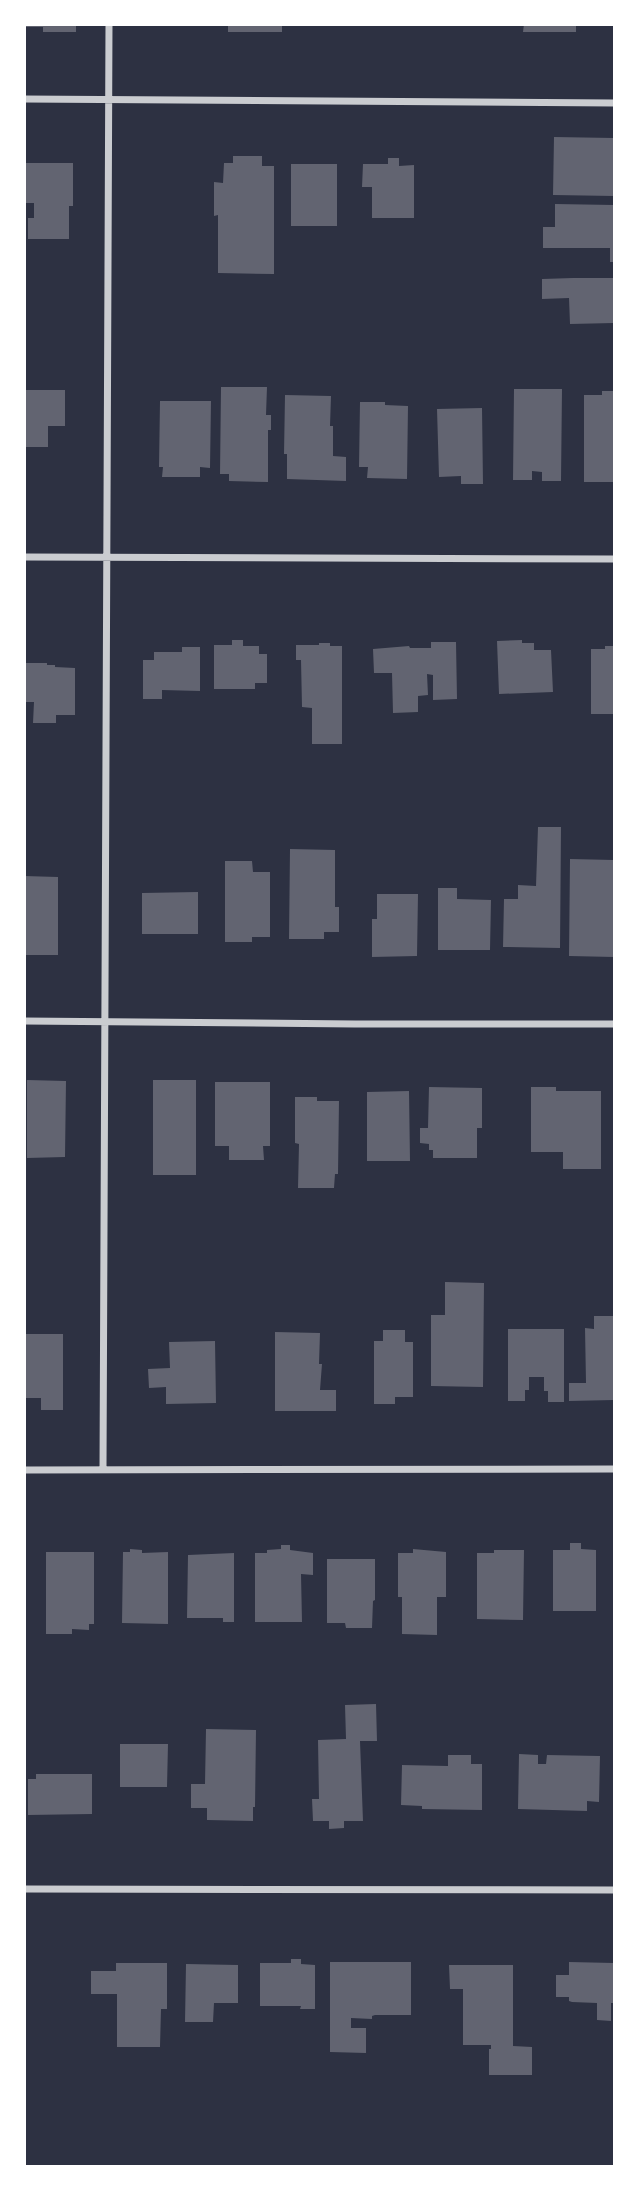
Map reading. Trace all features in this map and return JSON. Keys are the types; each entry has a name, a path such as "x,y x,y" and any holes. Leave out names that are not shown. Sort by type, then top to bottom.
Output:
{"street":[{"path":"103,1470 109,24"},
{"path":"24,99 614,103"},
{"path":"24,556 614,559"},
{"path":"24,1021 614,1024"},
{"path":"24,1470 614,1469"},
{"path":"24,1889 614,1890"}],"building":[{"path":"24,24 76,24 76,32 43,32 43,27 24,27"},
{"path":"228,24 282,24 282,32 228,32"},
{"path":"524,24 576,24 576,32 523,32"},
{"path":"554,137 614,138 614,196 553,195"},
{"path":"233,156 262,156 262,166 274,166 274,274 218,273 218,215 214,216 214,182 223,183 224,163 233,163"},
{"path":"388,158 399,158 399,166 414,165 414,218 372,218 372,187 362,187 363,164 388,164"},
{"path":"24,163 73,163 73,206 69,206 69,239 28,239 28,218 34,218 34,203 24,203"},
{"path":"291,164 337,164 337,226 291,226"},
{"path":"555,204 614,205 614,262 610,262 610,248 543,248 543,227 555,227"},
{"path":"614,278 614,323 570,324 569,298 542,299 542,279"},
{"path":"221,387 267,387 266,415 271,415 271,430 268,430 268,482 229,481 229,474 220,474"},
{"path":"514,389 562,389 561,481 542,481 542,472 532,471 532,480 513,480"},
{"path":"26,390 65,390 65,426 48,426 48,447 24,447"},
{"path":"602,391 614,391 614,482 584,482 584,395 602,395"},
{"path":"285,395 331,396 333,456 346,457 346,481 287,479 287,454 284,454"},
{"path":"160,401 211,401 210,468 200,467 200,477 162,477 163,467 159,467"},
{"path":"360,402 408,406 407,479 367,478 368,467 359,467"},
{"path":"482,408 483,484 461,484 461,476 439,477 437,409"},
{"path":"232,640 243,640 243,646 259,646 259,654 267,654 267,683 255,683 255,689 214,689 214,645 232,645"},
{"path":"522,640 522,643 534,643 534,650 551,650 553,692 499,694 497,641"},
{"path":"431,642 456,642 457,699 433,700 433,675 427,674 428,695 418,696 418,712 393,713 392,673 374,673 373,649 409,646 431,648"},
{"path":"319,643 342,646 342,744 312,744 312,708 302,707 301,660 296,660 296,645"},
{"path":"605,646 614,646 614,714 591,714 591,649 605,649"},
{"path":"182,647 200,647 200,691 162,690 162,699 143,699 143,660 154,660 154,652 182,652"},
{"path":"24,663 47,663 55,667 75,668 75,715 56,715 56,723 33,723 34,702 24,702"},
{"path":"538,827 561,827 560,948 503,947 504,899 518,899 518,885 536,886"},
{"path":"290,849 335,850 335,907 339,907 339,932 324,932 324,939 289,939"},
{"path":"570,859 614,860 614,957 569,956"},
{"path":"225,861 252,861 253,872 270,872 270,937 252,937 252,942 225,942"},
{"path":"24,876 58,877 58,955 24,955"},
{"path":"438,888 457,888 457,899 491,900 490,950 438,950"},
{"path":"198,892 198,934 142,934 142,893"},
{"path":"377,894 418,894 417,956 372,957 372,919 377,919"},
{"path":"27,1080 66,1081 65,1157 27,1158"},
{"path":"153,1080 196,1080 196,1175 153,1175"},
{"path":"215,1082 270,1082 270,1146 263,1146 264,1160 229,1160 229,1146 215,1146"},
{"path":"429,1087 482,1088 482,1128 477,1128 477,1158 433,1158 433,1150 429,1150 429,1144 420,1143 420,1128 428,1128"},
{"path":"531,1087 556,1087 556,1091 601,1091 601,1169 563,1169 563,1152 531,1152"},
{"path":"409,1091 410,1161 367,1161 367,1092"},
{"path":"295,1097 339,1101 338,1174 335,1174 334,1188 298,1188 299,1144 295,1143"},
{"path":"445,1282 484,1283 483,1387 431,1386 431,1315 445,1315"},
{"path":"594,1316 614,1316 614,1400 569,1401 569,1383 586,1383 585,1328 594,1329"},
{"path":"508,1329 564,1329 564,1402 548,1402 548,1391 544,1391 544,1377 529,1377 529,1390 525,1390 525,1401 508,1401"},
{"path":"383,1330 405,1330 405,1342 413,1342 413,1397 395,1397 395,1404 374,1404 374,1341 383,1341"},
{"path":"275,1332 320,1333 320,1390 336,1390 336,1411 275,1411"},
{"path":"24,1334 63,1334 63,1410 41,1410 41,1398 24,1398"},
{"path":"215,1341 216,1403 166,1404 166,1387 149,1388 148,1369 170,1368 169,1342"},
{"path":"570,1543 581,1543 581,1549 596,1550 596,1611 553,1611 553,1550 570,1550"},
{"path":"281,1545 290,1545 290,1550 313,1553 313,1575 301,1574 302,1622 255,1622 255,1553 281,1549"},
{"path":"130,1549 142,1550 142,1553 168,1552 168,1624 122,1623 123,1552 130,1552"},
{"path":"413,1549 446,1552 446,1597 437,1597 437,1635 402,1634 402,1597 398,1597 398,1553 413,1553"},
{"path":"494,1550 524,1550 523,1620 477,1619 477,1553 494,1553"},
{"path":"46,1552 94,1552 94,1624 89,1624 89,1630 72,1629 72,1634 46,1634"},
{"path":"234,1553 234,1622 223,1622 223,1618 187,1618 188,1555"},
{"path":"327,1559 375,1559 372,1628 346,1628 345,1623 327,1623"},
{"path":"376,1704 377,1741 360,1741 363,1821 344,1821 344,1828 329,1829 329,1821 313,1821 312,1799 319,1799 318,1740 346,1739 345,1705"},
{"path":"206,1729 256,1730 253,1821 207,1820 207,1808 191,1808 191,1784 205,1784"},
{"path":"120,1744 168,1744 167,1787 120,1787"},
{"path":"519,1754 538,1755 538,1764 546,1764 547,1755 600,1756 599,1802 587,1801 587,1811 518,1809"},
{"path":"448,1755 471,1755 471,1764 482,1764 482,1810 422,1809 422,1806 401,1805 402,1765 448,1766"},
{"path":"36,1774 92,1774 92,1814 28,1815 28,1779 36,1779"},
{"path":"291,1959 301,1959 301,1964 315,1965 315,2009 300,2009 301,2006 260,2006 260,1963 291,1963"},
{"path":"330,1962 411,1962 411,2015 351,2018 351,2028 366,2028 366,2053 330,2052"},
{"path":"569,1962 614,1963 611,2021 597,2020 597,2003 572,2002 569,1997 556,1997 556,1975 569,1975"},
{"path":"116,1963 167,1963 167,2009 161,2009 160,2047 117,2047 117,1994 91,1994 91,1971 116,1971"},
{"path":"186,1964 238,1965 238,2003 214,2003 213,2022 185,2022"},
{"path":"449,1965 513,1965 513,2046 532,2047 532,2075 489,2075 491,2045 463,2045 463,1989 450,1989"}]}
